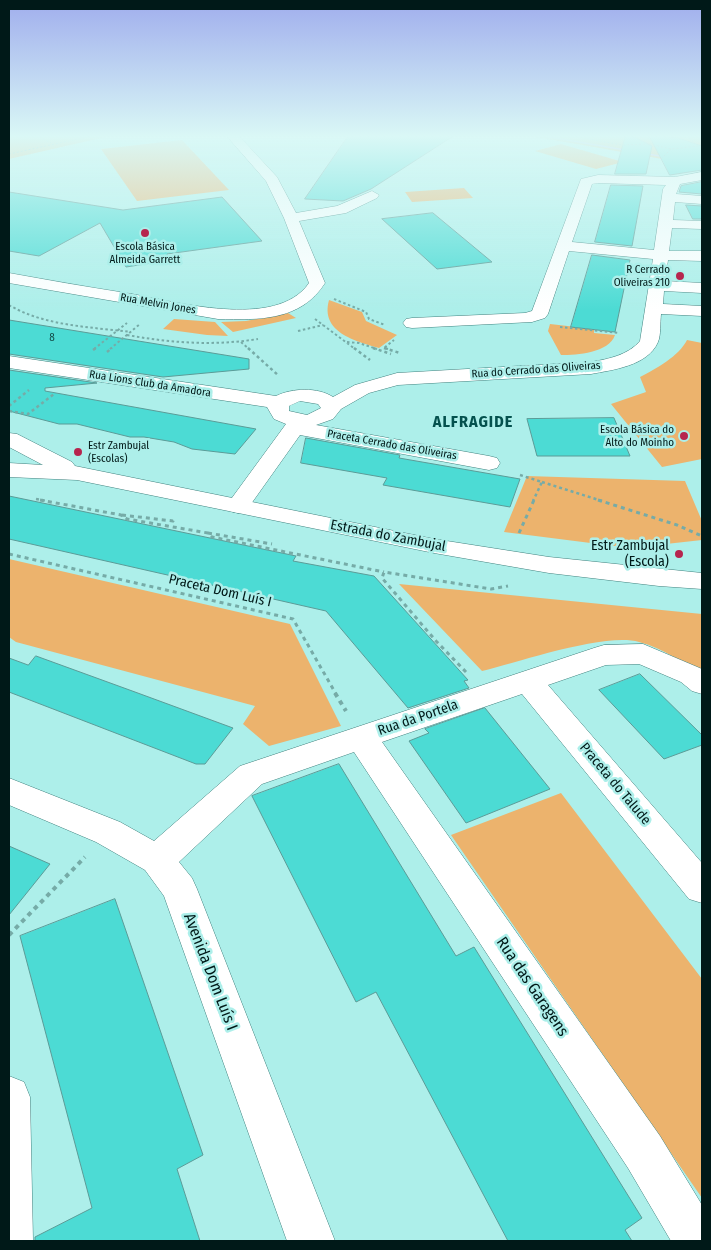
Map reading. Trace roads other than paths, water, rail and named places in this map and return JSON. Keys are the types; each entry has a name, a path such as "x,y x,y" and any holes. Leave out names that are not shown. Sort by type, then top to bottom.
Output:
{"street":[{"path":"279,193 291,218 341,210 372,195"},
{"path":"412,323 526,318 538,314 582,193"},
{"name":"Rua do Cerrado das Oliveiras","path":"280,403 292,397 350,385 393,380 567,370 609,365 634,355 645,348 649,342 669,193"},
{"path":"669,198 702,200"},
{"name":"Rua Melvin Jones","path":"9,278 218,314 242,315 274,311 310,294 317,283 291,218"},
{"path":"665,224 702,225"},
{"path":"564,246 661,255 702,256"},
{"path":"657,286 702,288"},
{"path":"654,309 702,311"},
{"name":"Rua Lions Club da Amadora","path":"13,361 280,403"},
{"name":"Rua do Cerrado das Oliveiras","path":"297,425 321,418 331,410 331,406 362,388 393,380"},
{"path":"308,395 324,398 331,406"},
{"path":"238,506 297,425 281,415 277,407 280,403"},
{"name":"Praceta Cerrado das Oliveiras","path":"297,425 489,463"},
{"name":"Estrada do Zambujal","path":"9,439 36,455 76,473"},
{"name":"Estrada do Zambujal","path":"9,470 76,473 434,546 549,565 702,581"},
{"name":"Rua da Portela","path":"157,860 251,775 604,655 643,654 691,675 702,684"},
{"name":"Praceta do Talude","path":"528,680 702,888"},
{"name":"Rua das Garagens","path":"361,737 644,1152 697,1241"},
{"name":"Avenida Dom Luís I","path":"9,791 108,832 157,860 179,889 312,1241"},
{"path":"9,1097 9,1241"}],"place":[{"name":"Escola Básica Almeida Garrett","path":"145,233"},
{"name":"R Cerrado Oliveiras 210","path":"680,276"},
{"name":"Escola Básica do Alto do Moinho","path":"684,436"},
{"name":"Estr Zambujal (Escolas)","path":"78,452"},
{"name":"Estr Zambujal (Escola)","path":"679,554"}],"district":[{"name":"ALFRAGIDE","path":"473,423"}]}
